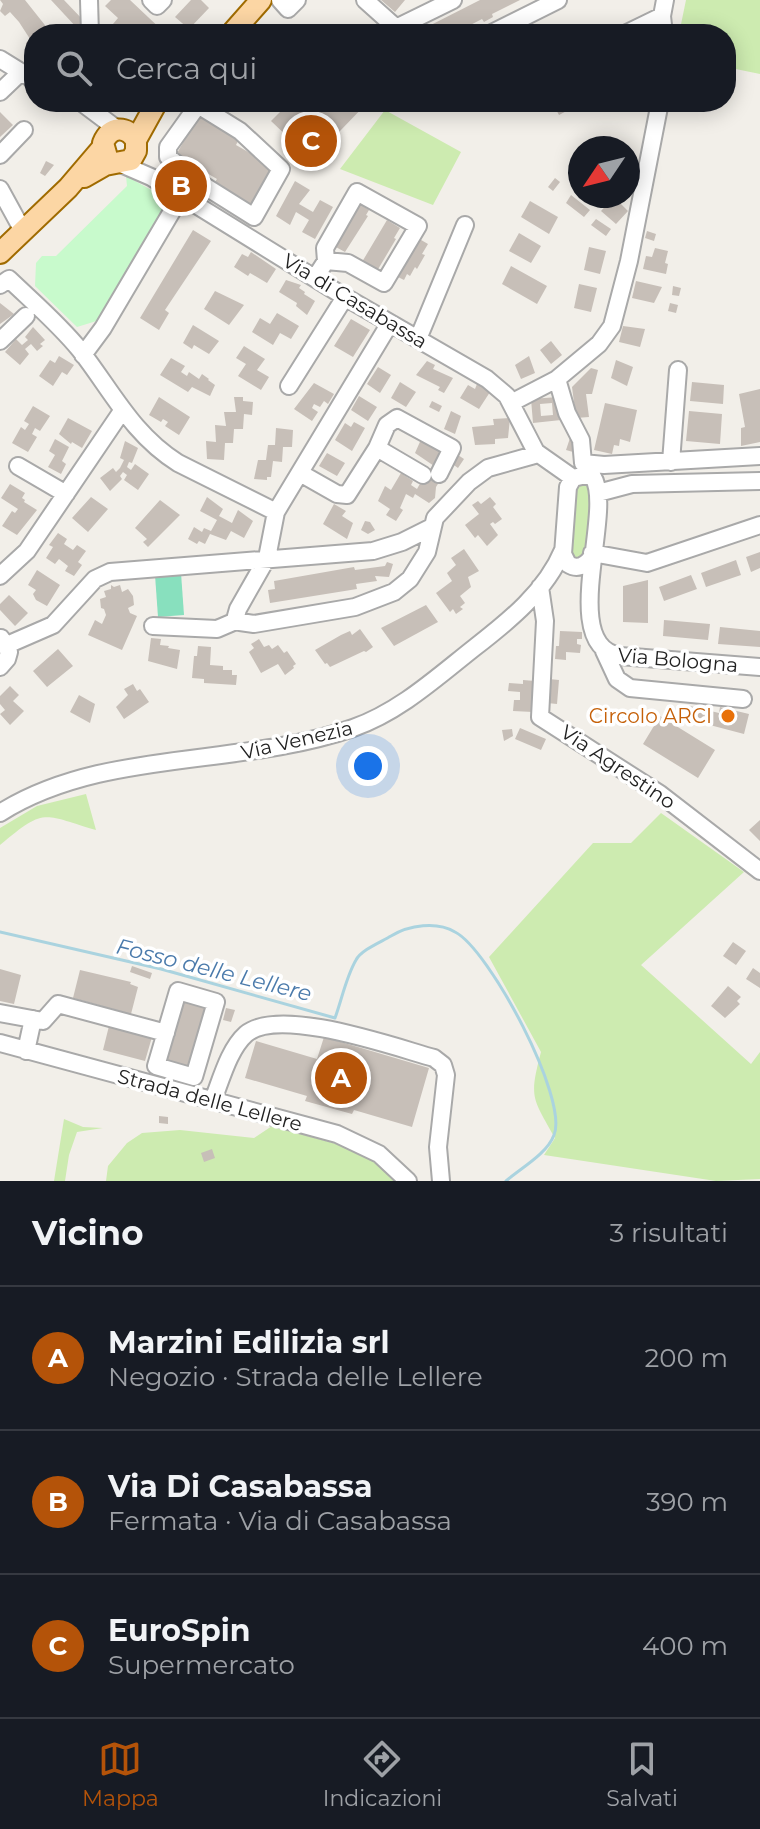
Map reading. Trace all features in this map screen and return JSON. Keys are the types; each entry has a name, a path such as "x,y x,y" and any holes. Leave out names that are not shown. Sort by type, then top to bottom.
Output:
{"main road":[{"path":"236,24 247,0"},
{"path":"240,24 261,0"},
{"path":"0,253 68,188 119,145 147,112"}],"street":[{"path":"75,0 90,8"},
{"path":"151,0 157,6 163,0"},
{"path":"280,0 288,9 297,0"},
{"path":"365,0 391,24"},
{"path":"411,24 453,0"},
{"path":"510,24 558,0"},
{"path":"640,24 663,8"},
{"path":"0,47 24,68"},
{"path":"0,59 24,70"},
{"path":"0,92 24,77"},
{"name":"Via di Casabassa","path":"92,112 151,177 503,391 538,454"},
{"path":"193,112 167,150 174,163 254,217 281,169 240,131 209,112"},
{"path":"511,403 557,379 599,344 612,326 629,261 658,112"},
{"path":"0,155 24,130"},
{"path":"83,355 186,199 203,185"},
{"path":"0,189 23,231"},
{"path":"315,278 326,261 325,248 357,192 418,226 384,283 348,263 326,261"},
{"path":"418,339 465,225"},
{"path":"4,282 83,355 122,411 171,458 276,512"},
{"path":"289,386 345,297"},
{"path":"0,341 26,316"},
{"path":"238,620 238,609 267,558 276,512 390,323"},
{"path":"671,462 678,370"},
{"path":"557,379 567,413 581,440 585,477"},
{"path":"0,576 27,551 122,411"},
{"path":"300,473 345,496 378,446 389,422 395,418 452,448 431,474 378,446"},
{"path":"153,626 213,629 238,620 249,624 355,607 389,595 416,570 428,549 437,515 476,475 492,467 538,454 585,477 632,484 760,482"},
{"path":"563,550 568,487 604,465 760,456"},
{"path":"18,466 66,494"},
{"name":"Via Bologna","path":"585,477 592,555 590,598"},
{"path":"592,555 647,563 760,525"},
{"path":"0,667 8,657 3,641 53,625 87,587 105,574 373,551 396,545 432,527"},
{"name":"Via Bologna","path":"563,550 565,560 584,578 595,637 604,651 620,656 760,667"},
{"name":"Via Venezia","path":"0,813 44,790 84,778 261,751 360,725 399,705 499,628 545,581 563,550"},
{"name":"Via Venezia","path":"545,581 585,564 592,555"},
{"name":"Via Agrestino","path":"545,581 540,717 660,794 760,871"},
{"path":"604,651 617,679 630,688 743,699"},
{"path":"178,991 216,1002 194,1077 156,1066 166,1033 178,991"},
{"path":"0,1013 43,1021 58,1004 166,1033"},
{"path":"26,1051 33,1019"},
{"path":"213,1100 236,1046 247,1033 262,1027 321,1027 434,1058 443,1065 446,1075 438,1147 441,1181"},
{"name":"Strada delle Lellere","path":"0,1043 327,1131 359,1143 383,1157 408,1181"}],"green space":[{"path":"686,0 760,0 760,74 736,69 736,24 681,24"},
{"path":"383,112 461,152 433,205 340,169"},
{"path":"126,176 164,197 165,205 103,319 77,327 35,286 36,263 42,256 56,256 127,186"},
{"path":"576,482 591,484 589,552 575,562 567,543"},
{"path":"181,573 184,615 158,617 155,575"},
{"path":"86,794 96,830 45,817 26,824 0,845 0,828 37,806"},
{"path":"661,813 744,872 641,965 751,1064 760,1052 760,1179 716,1181 544,1155 555,1138 535,1097 541,1052 489,957 593,843 631,843"},
{"path":"64,1119 83,1127 103,1128 77,1132 65,1181 54,1181"},
{"path":"272,1126 358,1150 377,1161 397,1181 106,1181 108,1166 127,1143 142,1133 180,1130 254,1138"}],"building":[{"path":"0,0 25,0 44,24 24,24 24,30 10,12 5,16 0,11 3,4"},
{"path":"51,0 64,0 84,21 73,24"},
{"path":"111,0 130,0 155,24 113,24 118,18 105,6"},
{"path":"191,0 201,0 209,8 194,24 183,24 175,17"},
{"path":"381,0 405,0 395,12"},
{"path":"480,0 520,0 492,14 493,17 484,22 482,19 472,24 433,24"},
{"path":"0,112 13,125 0,137"},
{"path":"280,112 358,112 312,160 271,121"},
{"path":"199,114 240,137 236,145 276,168 253,209 212,186 217,179 176,155"},
{"path":"46,161 54,165 45,176 40,173"},
{"path":"555,178 560,182 553,191 548,187"},
{"path":"295,181 310,190 299,204 313,212 320,200 333,207 315,239 302,232 309,220 296,212 290,225 276,216"},
{"path":"530,201 558,217 549,234 521,217"},
{"path":"358,203 369,210 368,216 345,252 334,246"},
{"path":"572,208 587,208 590,210 584,217"},
{"path":"604,208 625,208 628,211 616,224 601,211"},
{"path":"596,219 611,229 606,236 591,225"},
{"path":"387,220 400,228 377,271 362,262"},
{"path":"193,230 211,241 165,310 169,313 159,330 140,318"},
{"path":"647,231 656,234 654,241 645,238"},
{"path":"519,233 541,246 531,263 509,251"},
{"path":"416,237 428,244 422,254 425,255 417,269 415,267 404,280 396,276"},
{"path":"589,247 606,251 600,274 584,270"},
{"path":"655,248 668,251 666,274 643,269 646,256 652,257"},
{"path":"251,252 276,269 267,283 234,267 242,254 248,257"},
{"path":"511,266 547,286 537,304 502,284"},
{"path":"286,280 301,285 299,288 304,294 315,301 307,315 296,306 297,303 279,292"},
{"path":"636,281 662,287 654,303 632,298"},
{"path":"579,284 597,288 591,312 574,308"},
{"path":"673,286 681,288 679,296 672,295"},
{"path":"215,291 244,305 229,325 204,309"},
{"path":"0,303 14,314 0,324"},
{"path":"670,303 678,305 676,313 668,311"},
{"path":"277,313 299,326 291,339 280,333 273,345 252,332 260,318 270,324"},
{"path":"351,319 370,330 353,357 334,346"},
{"path":"193,325 219,341 209,354 194,345 192,349 183,343"},
{"path":"623,326 645,329 640,347 619,342"},
{"path":"33,327 45,340 40,344 43,346 37,351 31,344 25,349 29,354 20,365 5,352 16,339 22,345 28,340 25,337"},
{"path":"551,341 562,355 551,364 540,350"},
{"path":"244,346 265,359 257,370 269,377 261,390 238,376 246,364 236,358"},
{"path":"59,356 74,365 67,375 62,372 53,386 39,376 50,360 55,363"},
{"path":"529,356 535,373 521,379 515,365"},
{"path":"171,358 185,366 181,372 187,376 189,372 199,379 202,374 209,379 215,385 210,396 192,387 188,392 160,375"},
{"path":"616,360 633,367 627,386 611,378"},
{"path":"427,361 435,365 433,369 453,378 444,393 438,390 440,387 416,375"},
{"path":"378,367 391,375 380,393 367,384"},
{"path":"591,368 598,370 592,394 586,394 589,417 576,418 572,387"},
{"path":"400,382 416,392 406,407 391,398"},
{"path":"692,382 724,385 723,404 690,401"},
{"path":"314,383 334,394 328,404 324,401 320,407 314,404 312,408 318,412 312,421 294,409"},
{"path":"477,384 490,392 479,409 460,398 468,385 475,389"},
{"path":"760,389 760,442 741,446 741,428 745,427 739,394"},
{"path":"359,396 377,407 368,421 351,410"},
{"path":"159,397 190,417 179,435 165,426 168,422 163,419 161,422 149,415"},
{"path":"234,397 253,402 252,415 244,414 243,429 234,429 233,443 225,443 224,460 207,459 206,441 216,442 215,425 226,426 224,412 236,412"},
{"path":"558,397 561,420 533,423 531,399","holes":["552,403 553,415 541,416 540,404"]},
{"path":"432,401 442,406 439,412 429,407"},
{"path":"605,403 637,410 630,442 620,439 619,446 614,445 612,454 594,450"},
{"path":"33,406 50,416 40,431 35,428 32,434 37,437 28,452 12,443 21,427 25,430 29,424 24,421"},
{"path":"451,411 461,416 455,434 444,429"},
{"path":"689,411 722,414 720,444 686,441"},
{"path":"68,418 92,431 82,448 59,434"},
{"path":"510,418 508,438 495,439 495,444 475,445 472,427 494,425 493,419"},
{"path":"354,422 365,428 352,451 335,440 345,423 351,427"},
{"path":"276,428 293,430 292,447 283,447 282,462 273,461 271,477 267,480 254,479 258,460 266,460 268,445 275,445"},
{"path":"423,435 447,450 437,468 415,453"},
{"path":"571,435 578,437 573,452 566,450"},
{"path":"55,439 69,447 62,461 66,464 61,474 48,467 55,455 49,451"},
{"path":"125,441 138,448 127,467 131,470 135,464 149,474 138,490 124,480 127,475 123,472 120,476 122,479 110,491 100,478 113,468 116,472 120,468 124,460 120,458"},
{"path":"327,453 345,463 337,476 319,466"},
{"path":"458,455 464,459 458,468 451,463"},
{"path":"427,471 441,479 435,498 429,503 415,494 413,498 406,494 400,508 403,510 396,521 386,515 390,509 378,501 385,486 391,490 401,473 413,481 411,485 417,489"},
{"path":"10,484 25,493 22,498 24,502 37,510 17,535 2,526 12,511 15,513 18,509 1,498"},
{"path":"91,497 108,509 88,532 72,518"},
{"path":"207,497 223,509 219,516 232,523 238,510 253,521 244,538 231,531 226,540 210,534 205,544 188,539 194,527 202,532 204,528 211,531 217,520 200,511"},
{"path":"490,497 502,519 490,524 498,535 487,546 478,535 475,538 465,525 479,514 472,505 478,501 481,504"},
{"path":"160,500 180,515 148,547 143,542 147,539 135,528"},
{"path":"334,504 346,511 342,516 353,523 347,539 323,524"},
{"path":"365,521 370,522 375,530 368,534 361,530"},
{"path":"58,533 67,539 64,544 73,550 77,545 86,551 78,562 82,565 74,576 65,571 68,566 59,559 55,564 46,558 53,547 49,545"},
{"path":"464,549 479,571 468,577 471,587 460,596 465,603 456,614 453,609 450,612 436,593 452,581 447,573 456,565 451,558"},
{"path":"760,552 760,568 751,572 746,557"},
{"path":"736,560 741,575 706,587 701,573"},
{"path":"387,562 393,564 389,577 375,576 377,581 356,584 357,589 270,603 268,590 275,589 274,581 354,567 355,570 385,566"},
{"path":"37,570 60,585 47,606 36,600 33,594 36,590 28,585"},
{"path":"691,575 697,589 664,601 659,587"},
{"path":"648,580 648,623 623,622 623,586"},
{"path":"111,585 120,585 122,592 128,589 134,605 128,608 130,613 137,616 122,650 88,635 95,620 102,624 106,615 100,599 106,597 104,591 111,589"},
{"path":"9,595 28,613 15,626 0,610 0,604"},
{"path":"426,605 438,622 394,646 381,628"},
{"path":"664,620 710,624 708,640 663,636"},
{"path":"720,627 760,631 760,647 718,644"},
{"path":"360,629 373,647 366,652 330,667 315,650 341,635 350,631 352,635"},
{"path":"560,631 582,632 582,639 577,639 577,644 581,645 580,653 566,652 566,660 555,659"},
{"path":"151,638 161,639 160,645 180,650 177,669 148,661"},
{"path":"259,639 264,647 269,645 272,649 278,645 284,653 287,651 296,664 294,668 285,675 278,664 261,673 249,652 254,648 251,644"},
{"path":"198,646 211,647 210,665 232,670 232,675 237,675 236,685 204,683 204,679 192,678"},
{"path":"58,649 73,666 47,687 33,671"},
{"path":"549,679 559,680 557,704 547,703"},
{"path":"523,680 535,681 533,712 513,711 514,700 520,700 520,692 508,691 509,683 523,684"},
{"path":"133,684 149,702 124,719 116,707 128,695 124,689"},
{"path":"10,686 19,695 13,701 24,711 10,725 0,714 5,710 0,704 0,696"},
{"path":"79,695 95,704 90,723 70,712"},
{"path":"690,706 719,713 720,707 749,714 744,734 687,719"},
{"path":"660,716 715,750 698,778 643,744"},
{"path":"520,728 546,739 541,750 515,739"},
{"path":"512,729 513,736 504,741 502,730"},
{"path":"760,820 760,841 749,830"},
{"path":"733,942 746,951 736,965 723,956"},
{"path":"132,966 152,973 150,979 130,972"},
{"path":"753,968 760,973 760,988 746,979"},
{"path":"0,969 21,975 14,1004 0,1001"},
{"path":"80,970 131,982 138,987 131,1014 73,998"},
{"path":"728,986 741,997 737,1001 740,1004 725,1018 711,1006"},
{"path":"184,998 208,1005 190,1070 166,1064"},
{"path":"226,1008 235,1010 231,1022 223,1020"},
{"path":"109,1026 152,1037 145,1061 103,1050"},
{"path":"324,1037 429,1068 412,1127 354,1110 352,1114 305,1101 307,1096 245,1078 256,1041 317,1059"},
{"path":"159,1116 168,1117 168,1124 159,1123"},
{"path":"212,1149 215,1158 204,1162 201,1153"}],"waterway":[{"name":"Fosso delle Lellere","path":"0,932 161,969 335,1018 353,967 367,950 398,932 414,927 440,926 455,932 470,944 505,994 523,1026 550,1090 555,1117 551,1142 506,1181"}],"place":[{"name":"EuroSpin","path":"311,141"},
{"name":"Via Di Casabassa","path":"181,186"},
{"name":"Circolo ARCI","path":"728,716"},
{"name":"Marzini Edilizia srl","path":"341,1078"}]}
